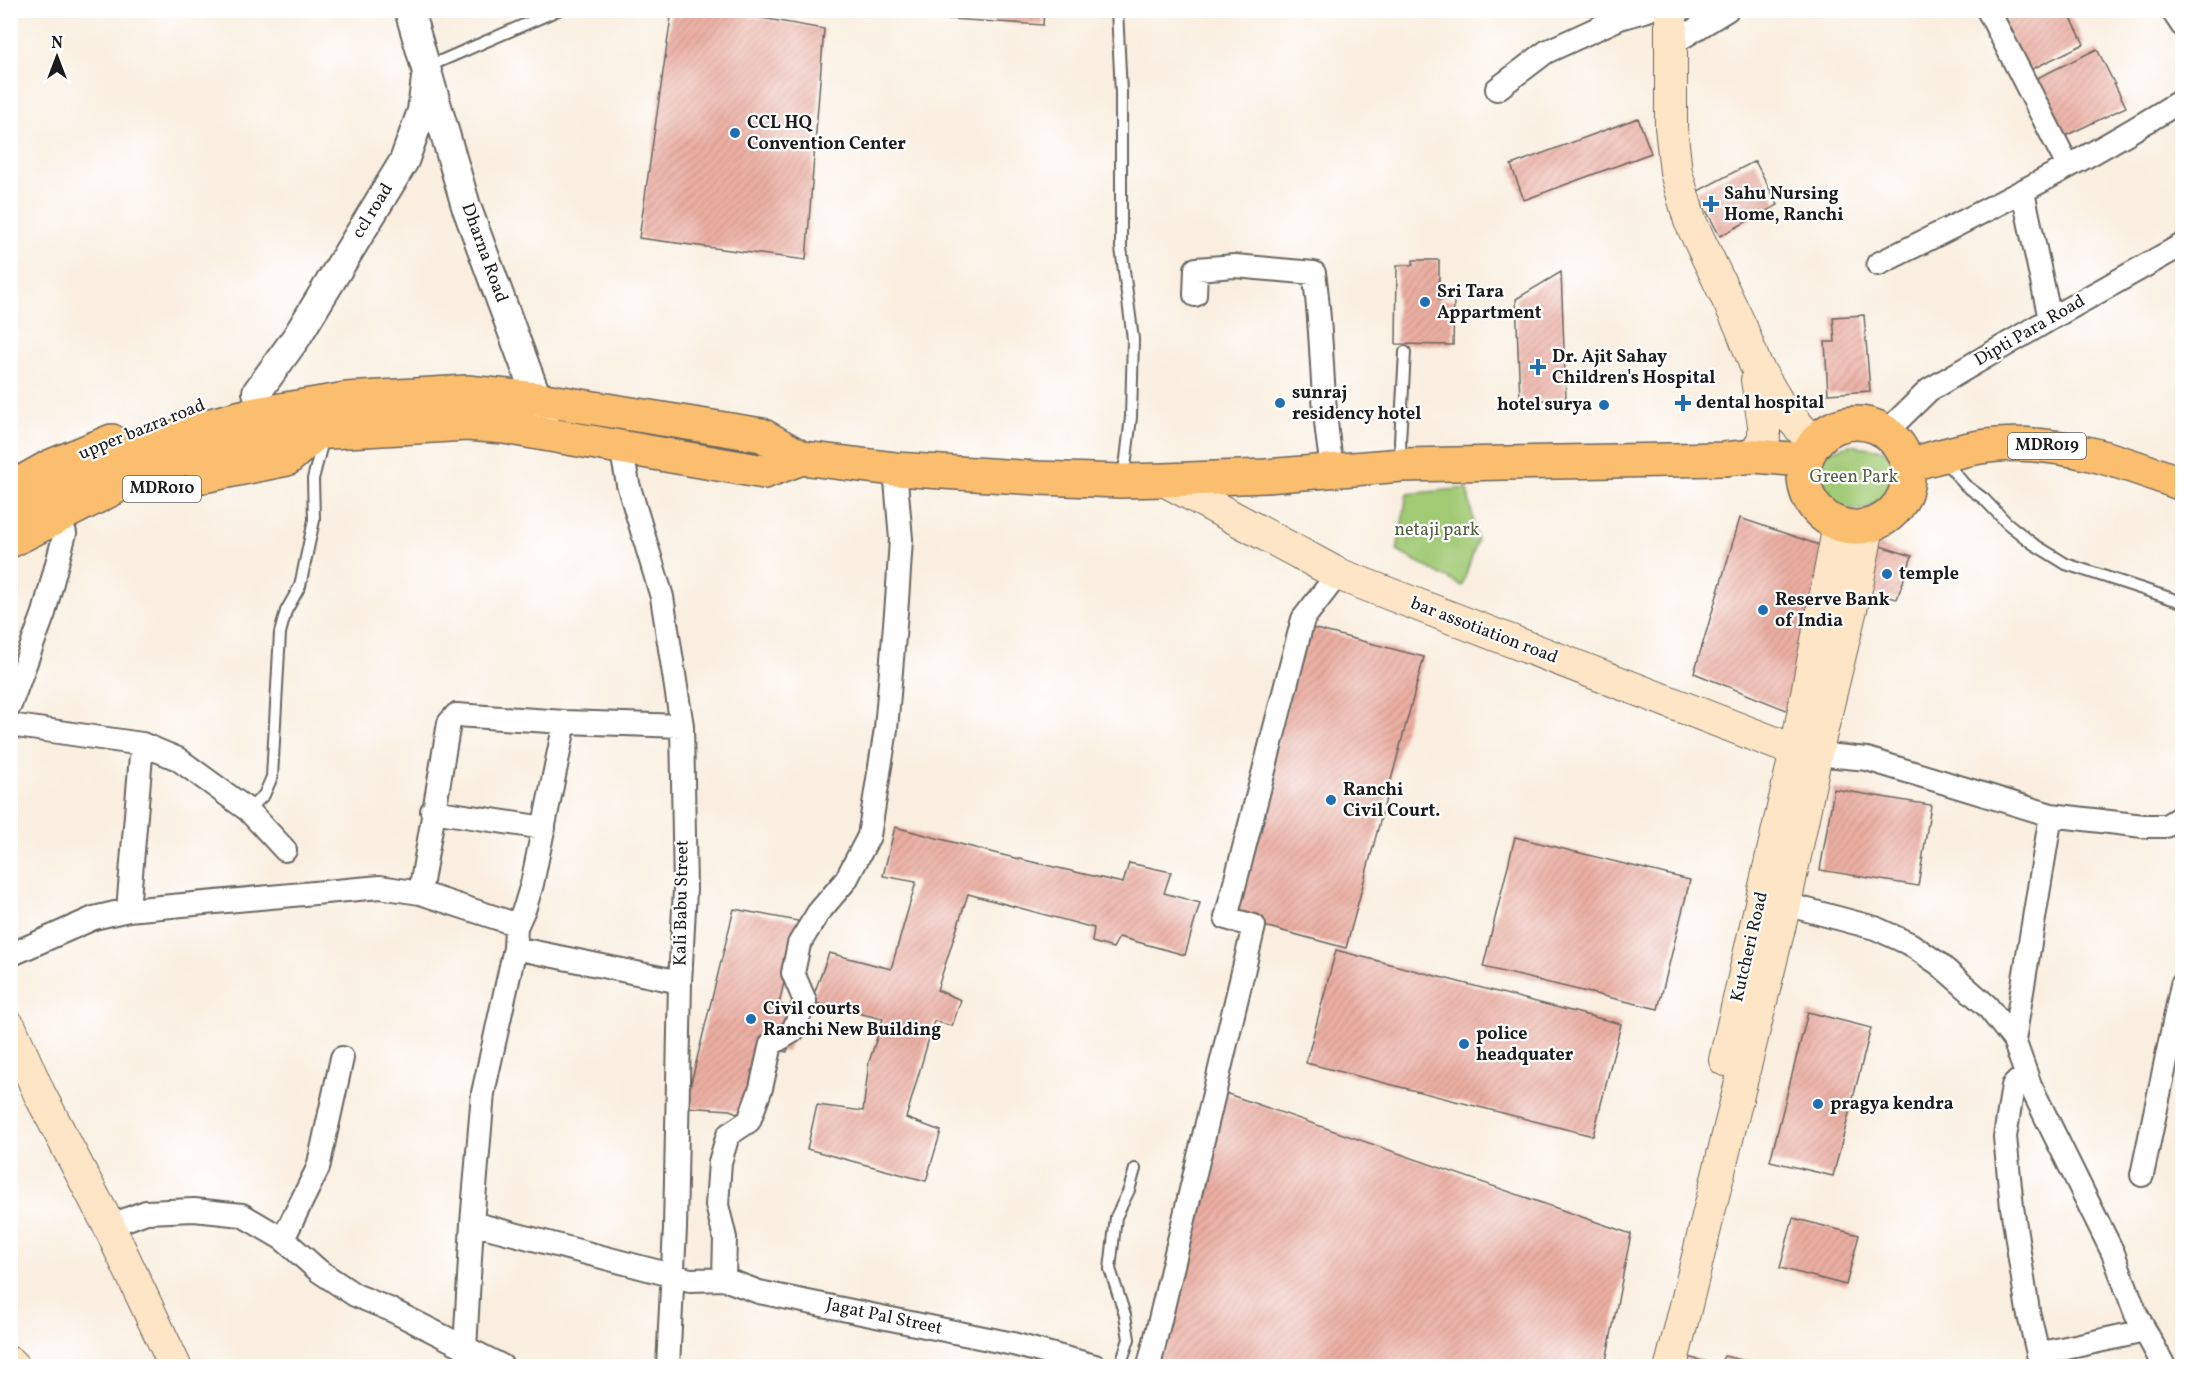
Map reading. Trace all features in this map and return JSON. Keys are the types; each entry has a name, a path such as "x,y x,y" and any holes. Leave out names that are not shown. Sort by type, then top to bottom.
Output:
{"main road":[{"path":"1671,10 1671,127 1676,172 1690,222 1741,327 1755,364 1809,451"},
{"path":"1754,456 1764,438 1755,364"},
{"name":"upper bazra road","path":"10,489 49,467 188,408 257,392 280,388 318,422"},
{"path":"318,422 346,399 467,392 538,399 762,435 802,458 895,469 1121,481 1266,476 1402,465 1724,459 1809,451"},
{"path":"10,541 180,435 215,424 318,422 467,424 504,427 764,472 802,458"},
{"name":"MDR010","path":"10,562 140,498 182,482 287,459 318,422"},
{"path":"1848,422 1868,423 1887,431 1900,446 1908,465 1908,485 1900,503 1886,518 1854,526 1821,515 1809,500 1803,480 1809,451 1829,429 1848,422"},
{"name":"MDR019","path":"1908,465 1997,445 2034,444 2075,450 2138,467 2182,484"},
{"path":"10,515 120,472"},
{"name":"bar assotiation road","path":"1164,480 1338,574 1806,753"},
{"path":"1671,1366 1785,904 1806,753 1858,580 1854,526"},
{"name":"Kutcheri Road","path":"1649,1366 1806,753"},
{"path":"10,1027 40,1095 110,1226 175,1366"},
{"path":"10,1363 13,1366"}],"street":[{"name":"ccl road","path":"257,392 296,338 404,160 422,111 427,67 409,10"},
{"path":"1497,89 1546,52 1620,18 1648,10"},
{"path":"1670,45 1726,10"},
{"path":"1988,10 2068,166"},
{"path":"2172,10 2182,26"},
{"name":"Dharna Road","path":"427,67 466,206 550,436"},
{"path":"1878,264 2023,192 2133,131 2182,100"},
{"path":"2023,192 2050,318"},
{"name":"Dipti Para Road","path":"1887,431 1929,390 2050,318 2182,245"},
{"path":"1196,295 1196,269 1235,266 1314,273 1318,297 1324,412 1333,471"},
{"name":"Kali Babu Street","path":"621,447 628,484 662,597 682,726 685,890 668,1366"},
{"path":"724,1279 725,1238 717,1204 720,1162 728,1135 749,1121 761,1088 771,1044 793,1031 805,1001 793,973 799,944 818,913 846,880 869,836 886,729 897,601 901,539 895,469"},
{"path":"10,705 44,613 65,533"},
{"path":"1149,1366 1254,926 1226,918 1303,619 1338,574"},
{"path":"420,893 432,811 449,723 456,715 682,726"},
{"path":"465,1349 472,1223 483,1093 515,937 532,884 565,722"},
{"path":"10,725 142,744 178,759 248,810 285,850"},
{"path":"128,910 142,744"},
{"path":"1806,753 1867,759 2051,815 2143,826 2166,826 2182,819"},
{"path":"432,811 544,828"},
{"path":"2014,1040 2051,815"},
{"path":"10,955 94,918 128,910 368,887 420,893 502,919 512,923 515,937"},
{"path":"1785,904 1864,924 1910,944 1967,987 1987,1006 2014,1040 2030,1085 2113,1253 2136,1314 2164,1366"},
{"path":"515,937 680,982"},
{"path":"2142,1175 2173,1080 2182,985"},
{"path":"283,1239 318,1168 342,1058"},
{"path":"2030,1085 2018,1081 2013,1086 2005,1137 2012,1207 2028,1311 2040,1360 2145,1331"},
{"path":"110,1226 146,1212 194,1210 242,1215 283,1239 319,1271 355,1295 389,1309 502,1366"},
{"name":"Jagat Pal Street","path":"472,1223 690,1280 724,1279 759,1292 1013,1344 1095,1366"}],"lane":[{"path":"427,67 558,10"},
{"path":"1117,10 1121,93 1121,248 1132,339 1131,417 1121,481"},
{"path":"1402,465 1400,441 1405,352"},
{"path":"248,810 264,795 272,777 280,633 286,611 300,586 314,520 313,479 318,422"},
{"path":"1941,456 1965,485 2007,523 2032,543 2066,564 2182,602"},
{"path":"1120,1366 1129,1339 1125,1315 1110,1269 1116,1217 1129,1190 1135,1169"}],"green space":[{"name":"Green Park","path":"1849,445 1884,450 1903,467 1901,483 1865,510 1852,509 1834,502 1825,493 1819,479 1820,454"},
{"name":"netaji park","path":"1467,488 1477,541 1462,586 1397,551 1407,494"}],"building":[{"name":"CCL HQ Convention Center","path":"672,10 716,10 824,29 806,260 639,238"},
{"path":"840,10 1044,10 1043,25 840,12"},
{"path":"1997,10 2067,10 2084,44 2026,72"},
{"path":"2097,49 2126,107 2061,138 2033,80"},
{"path":"1638,118 1651,153 1524,200 1511,165"},
{"path":"1755,161 1778,205 1720,236 1696,192"},
{"name":"Sri Tara Appartment","path":"1413,260 1439,260 1439,300 1454,300 1453,345 1396,344 1397,265 1413,265"},
{"path":"1561,272 1566,399 1520,401 1516,299"},
{"path":"1864,315 1870,391 1828,394 1825,342 1835,342 1833,317"},
{"name":"Reserve Bank of India","path":"1740,518 1825,547 1794,713 1694,673"},
{"name":"temple","path":"1877,545 1912,556 1897,599 1864,592"},
{"path":"1308,627 1424,657 1346,948 1231,917"},
{"path":"1834,789 1931,805 1918,886 1820,870"},
{"path":"895,827 1123,883 1129,863 1171,872 1164,893 1200,903 1185,955 1119,937 1113,948 1092,942 1094,928 968,894 937,990 961,1000 952,1026 934,1021 906,1118 941,1131 926,1181 807,1149 817,1105 863,1111 869,1062 883,1019 811,1002 829,953 891,969 916,882 883,876"},
{"path":"1515,837 1690,880 1658,1009 1483,967"},
{"name":"Civil courts Ranchi New Building","path":"734,909 798,921 779,1004 797,1010 790,1043 787,1052 763,1048 746,1117 730,1110 685,1107"},
{"name":"police headquater","path":"1336,950 1621,1024 1593,1136 1306,1063"},
{"name":"pragya kendra","path":"1808,1012 1871,1028 1833,1176 1770,1161"},
{"path":"1225,1093 1631,1234 1605,1366 1155,1366"},
{"path":"1793,1218 1859,1235 1846,1285 1780,1268"},
{"path":"1724,1356 1767,1366 1685,1366 1687,1357 1719,1365"}],"place":[{"name":"CCL HQ Convention Center","path":"735,133"},
{"name":"Sahu Nursing Home, Ranchi","path":"1711,204"},
{"name":"Sri Tara Appartment","path":"1425,302"},
{"name":"Dr. Ajit Sahay Children's Hospital","path":"1538,367"},
{"name":"sunraj residency hotel","path":"1280,403"},
{"name":"dental hospital","path":"1683,403"},
{"name":"hotel surya","path":"1604,405"},
{"name":"temple","path":"1887,574"},
{"name":"Reserve Bank of India","path":"1763,610"},
{"name":"Ranchi Civil Court.","path":"1331,800"},
{"name":"Civil courts Ranchi New Building","path":"751,1019"},
{"name":"police headquater","path":"1464,1044"},
{"name":"pragya kendra","path":"1818,1104"}]}
